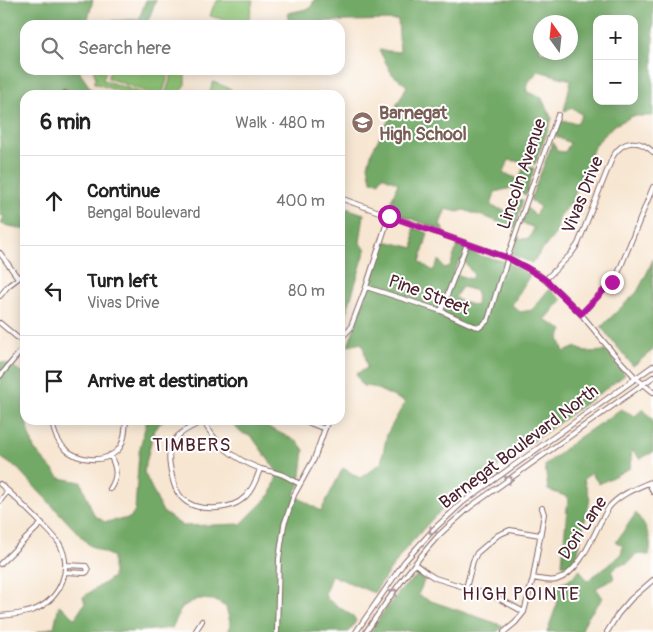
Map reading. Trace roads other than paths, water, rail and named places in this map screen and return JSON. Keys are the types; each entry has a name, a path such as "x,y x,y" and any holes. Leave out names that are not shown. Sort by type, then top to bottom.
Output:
{"street":[{"name":"Lincoln Avenue","path":"482,326 488,320 500,276 504,271 541,158 558,114"},
{"name":"Vivas Drive","path":"546,280 578,244 617,150 621,146 634,143 646,146 653,152"},
{"path":"581,314 617,276 653,187"},
{"path":"345,200 508,258 527,268 546,280 581,314 612,353 636,378 653,392"},
{"path":"345,334 350,329 366,287 389,216"},
{"path":"441,311 467,244"},
{"path":"0,253 18,278 0,296"},
{"name":"Pine Street","path":"366,287 441,311 474,326 482,326"},
{"path":"0,323 20,341"},
{"path":"0,376 20,351"},
{"name":"Barnegat Boulevard North","path":"356,632 405,561 433,530 463,502 653,366"},
{"name":"Barnegat Boulevard North","path":"366,632 415,564 439,535 470,507 653,377"},
{"path":"52,425 56,436 64,448 86,459 110,456 118,450 124,438 125,425"},
{"path":"196,425 183,432 172,443 169,458 172,478 177,490 182,498 189,503 197,507 209,508 236,503 246,497 260,469"},
{"path":"205,425 211,435 226,450 242,460 300,484"},
{"path":"315,425 325,429"},
{"path":"277,632 280,559 284,525 294,495 314,460 326,425"},
{"path":"110,456 115,465 116,477 115,482 110,488"},
{"path":"651,482 653,492"},
{"name":"Dori Lane","path":"533,578 556,580 566,575 589,545 608,508 627,492 651,482"},
{"path":"0,484 56,538 60,545 65,565 65,572 59,589 45,604 25,613 0,616"},
{"path":"0,501 8,490"},
{"path":"504,632 524,612 533,578 544,514 542,508"},
{"path":"0,564 42,523"},
{"path":"466,588 473,560 477,553 498,535 510,530 540,535"},
{"path":"415,564 435,578 496,597 524,612"},
{"path":"65,565 86,566 88,568 88,572 85,573 65,572"},
{"path":"607,632 618,614 631,599 653,580"},
{"path":"195,632 202,621"}],"place":[{"name":"Barnegat High School","path":"363,123"}],"district":[{"name":"TIMBERS","path":"192,445"},
{"name":"HIGH POINTE","path":"521,594"}]}
